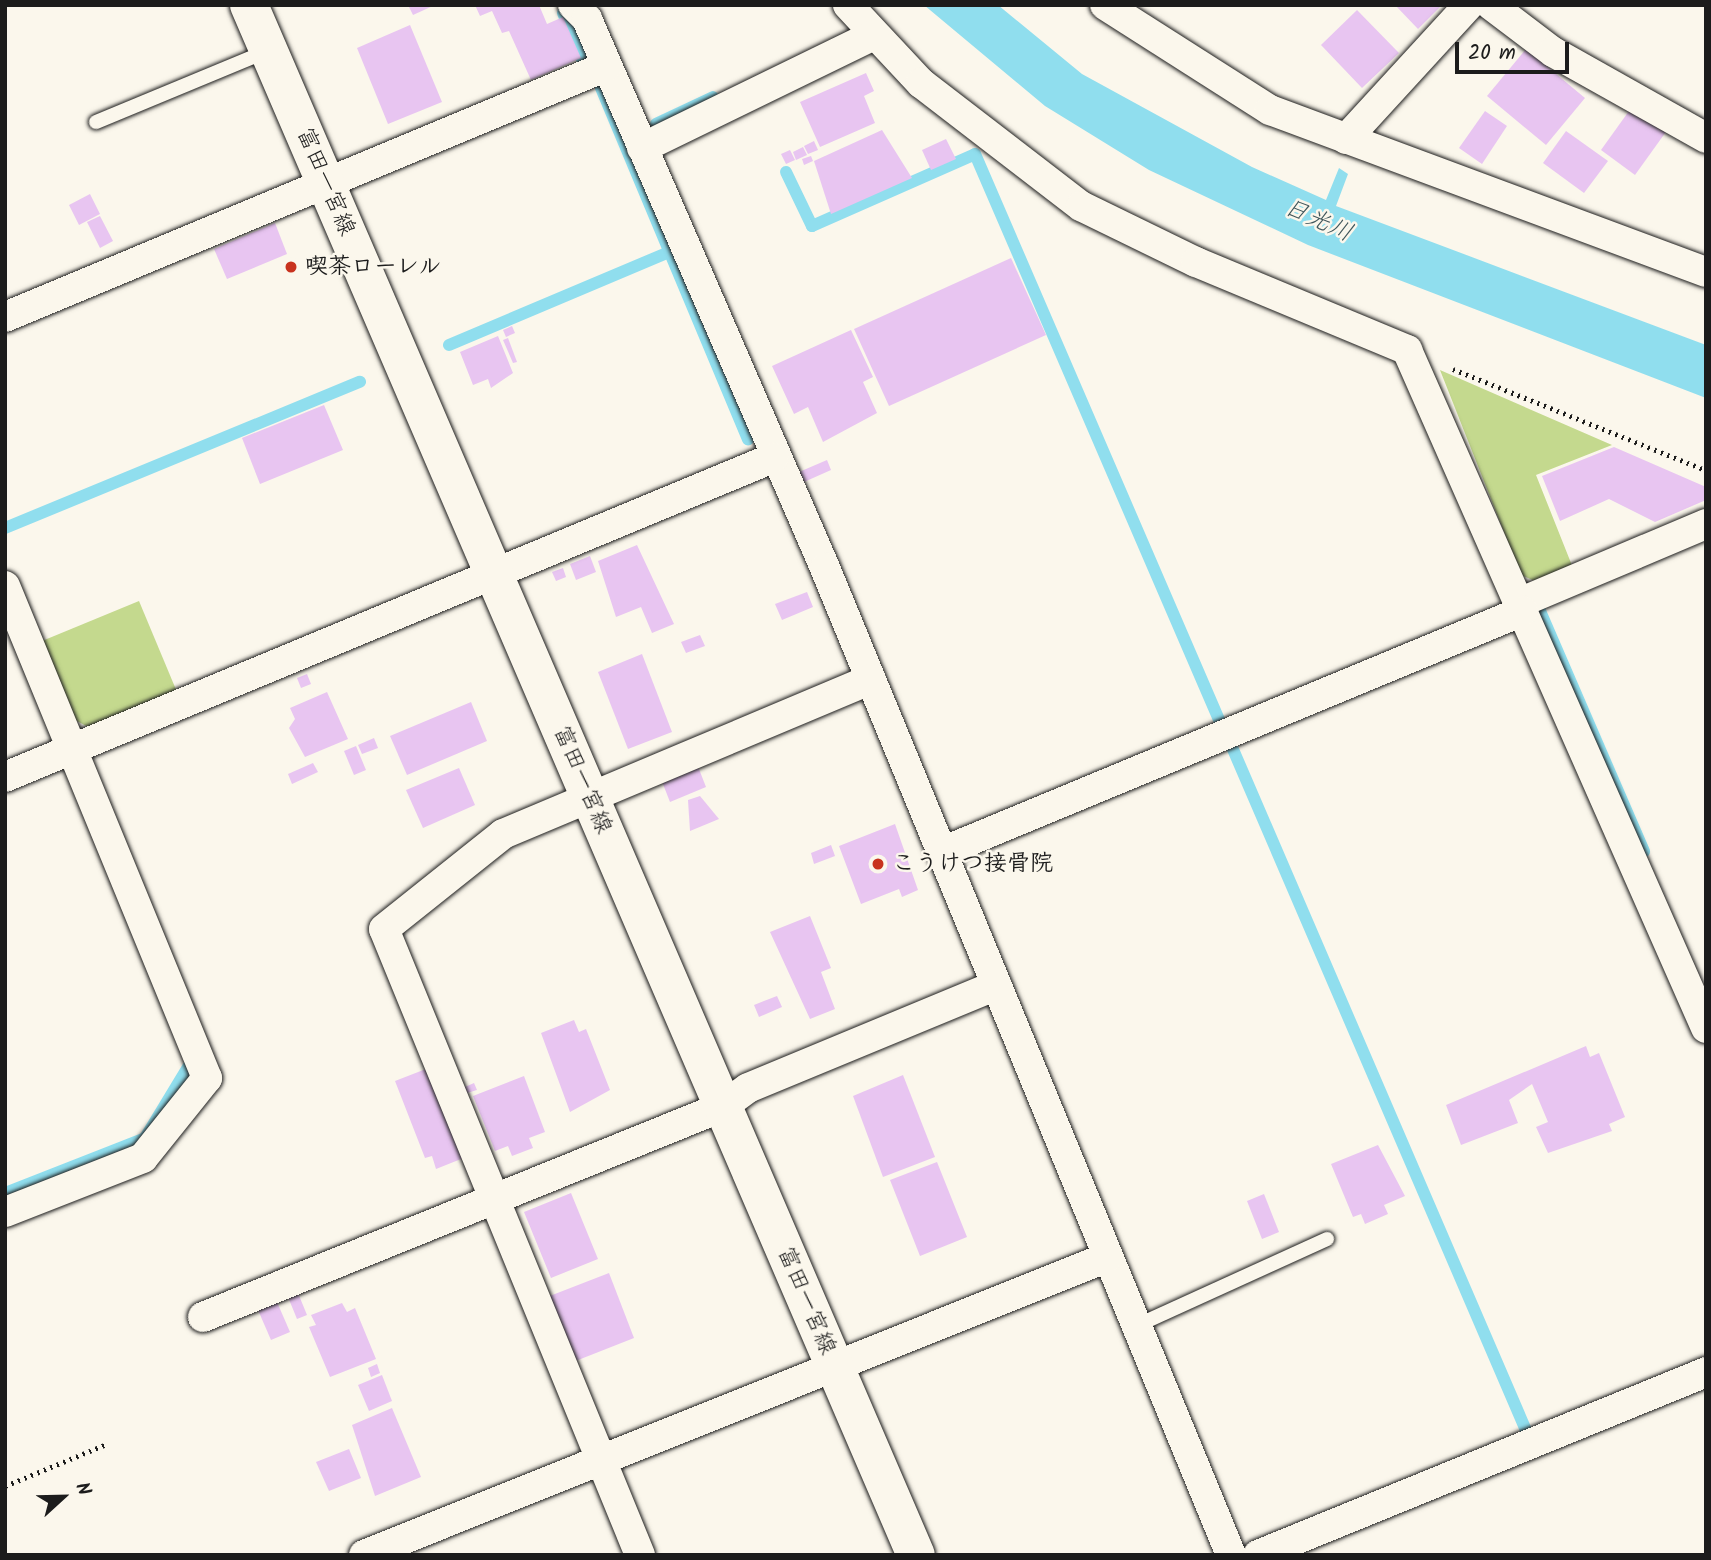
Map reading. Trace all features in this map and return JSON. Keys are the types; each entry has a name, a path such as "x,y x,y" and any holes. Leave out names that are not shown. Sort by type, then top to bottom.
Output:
{"main road":[{"name":"富田一宮線","path":"249,5 916,1555"}],"street":[{"path":"573,5 582,9 773,458 871,678 1231,1555"},
{"path":"848,5 874,35 982,135 1081,206 1196,262 1406,351 1706,1028"},
{"path":"1105,5 1270,110 1706,272"},
{"path":"1346,139 1469,5"},
{"path":"1491,5 1553,52 1706,138"},
{"path":"642,148 874,35"},
{"path":"5,317 607,66"},
{"path":"5,777 491,570 773,458"},
{"path":"942,852 1521,607 1706,524"},
{"path":"5,586 207,1078 143,1158 5,1212"},
{"path":"640,1555 384,929 503,834 871,678"},
{"path":"203,1317 722,1107 748,1088 997,985"},
{"path":"364,1555 833,1363 864,1358 1108,1257"},
{"path":"1258,1555 1706,1372"}],"lane":[{"path":"96,122 268,50"},
{"path":"1136,1326 1327,1239"}],"path":[{"path":"1406,351 1706,470"},
{"path":"5,1486 107,1444"}],"green space":[{"path":"1440,370 1612,445 1536,475 1573,568 1537,582 1521,575"},
{"path":"139,601 177,692 90,728 75,720 42,641"}],"water":[{"name":"日光川","path":"924,5 998,5 1082,74 1252,167 1326,200 1339,168 1348,174 1336,206 1706,345 1706,398 1308,245 1149,170 1045,106"}],"building":[{"path":"408,5 435,5 413,15"},
{"path":"475,5 539,5 547,24 563,17 581,58 531,80 509,31 502,33 492,11 480,16"},
{"path":"1395,5 1442,5 1418,29"},
{"path":"1357,10 1399,53 1362,88 1321,45"},
{"path":"410,25 442,102 388,124 357,48"},
{"path":"1526,49 1585,98 1546,145 1487,96"},
{"path":"866,73 874,91 864,96 875,123 820,147 800,102"},
{"path":"1634,104 1668,129 1635,175 1601,150"},
{"path":"1485,111 1507,126 1482,164 1459,148"},
{"path":"882,130 912,178 831,214 814,161"},
{"path":"1566,131 1608,161 1584,193 1543,163"},
{"path":"946,139 956,159 931,170 922,150"},
{"path":"814,141 818,150 808,154 804,146"},
{"path":"803,147 807,155 796,160 793,152"},
{"path":"790,150 795,160 786,164 781,154"},
{"path":"811,156 813,161 804,165 802,159"},
{"path":"90,194 100,214 79,225 69,205"},
{"path":"100,216 113,241 100,248 87,222"},
{"path":"275,223 287,254 227,279 214,249"},
{"path":"1011,258 1046,335 889,406 854,329"},
{"path":"512,326 515,333 506,337 503,330"},
{"path":"851,330 873,377 863,382 877,413 823,442 808,407 794,414 772,366"},
{"path":"498,336 513,373 491,388 488,379 473,385 460,352"},
{"path":"508,338 517,362 513,363 503,340"},
{"path":"324,405 343,450 260,484 242,438"},
{"path":"1614,447 1706,487 1706,500 1655,522 1609,499 1560,521 1542,476"},
{"path":"827,460 831,470 804,482 799,472"},
{"path":"637,545 674,624 652,633 641,607 616,617 598,561"},
{"path":"590,556 596,572 576,580 570,564"},
{"path":"563,568 566,577 556,581 552,572"},
{"path":"807,592 813,607 782,620 775,604"},
{"path":"700,635 705,646 686,653 681,642"},
{"path":"642,654 672,732 628,749 598,672"},
{"path":"307,674 311,684 301,688 297,678"},
{"path":"327,692 348,739 305,757 289,728 295,719 290,708"},
{"path":"471,702 487,741 407,775 390,736"},
{"path":"374,738 378,748 362,754 358,745"},
{"path":"356,746 366,770 354,775 344,751"},
{"path":"313,763 318,772 292,784 288,774"},
{"path":"697,764 706,787 670,802 661,779"},
{"path":"459,768 475,805 423,828 406,790"},
{"path":"700,796 719,819 690,831 688,800"},
{"name":"こうけつ接骨院","path":"895,824 918,890 902,897 899,889 861,904 839,846"},
{"path":"831,845 835,856 814,864 811,853"},
{"path":"810,916 831,968 821,972 835,1009 810,1019 770,932"},
{"path":"777,996 782,1007 759,1017 754,1005"},
{"path":"574,1020 579,1032 586,1029 610,1090 570,1112 541,1033"},
{"path":"1586,1046 1590,1057 1599,1053 1625,1117 1609,1124 1612,1131 1548,1153 1536,1127 1548,1122 1532,1084 1509,1100 1518,1123 1461,1145 1446,1105"},
{"path":"431,1067 466,1157 436,1169 432,1156 425,1158 395,1081"},
{"path":"903,1075 935,1157 883,1177 853,1096"},
{"path":"524,1076 545,1132 529,1138 533,1148 512,1156 508,1146 495,1151 473,1096"},
{"path":"474,1083 477,1090 467,1093 465,1087"},
{"path":"1378,1145 1405,1196 1384,1205 1388,1214 1365,1224 1361,1214 1353,1217 1331,1164"},
{"path":"937,1162 967,1237 920,1256 890,1180"},
{"path":"571,1193 598,1259 551,1278 524,1212"},
{"path":"1264,1194 1279,1232 1262,1239 1247,1201"},
{"path":"609,1273 634,1338 568,1364 542,1299"},
{"path":"298,1293 307,1315 297,1319 288,1297"},
{"path":"277,1302 290,1332 271,1340 258,1310"},
{"path":"342,1303 347,1312 355,1308 376,1359 330,1377 309,1327 316,1325 311,1315"},
{"path":"377,1364 380,1373 371,1377 368,1368"},
{"path":"382,1375 392,1401 369,1411 358,1385"},
{"path":"392,1408 421,1477 375,1496 352,1425"},
{"path":"349,1449 361,1478 329,1491 316,1462"}],"waterway":[{"path":"563,13 582,59"},
{"path":"601,88 748,440"},
{"path":"656,124 713,97"},
{"path":"786,172 812,226 975,154 1220,722"},
{"path":"449,345 669,252"},
{"path":"5,528 360,382"},
{"path":"1540,611 1644,851"},
{"path":"1229,740 1525,1428"},
{"path":"5,1193 145,1138 194,1057"}],"place":[{"name":"喫茶ローレル","path":"291,267"},
{"name":"こうけつ接骨院","path":"878,864"}]}
